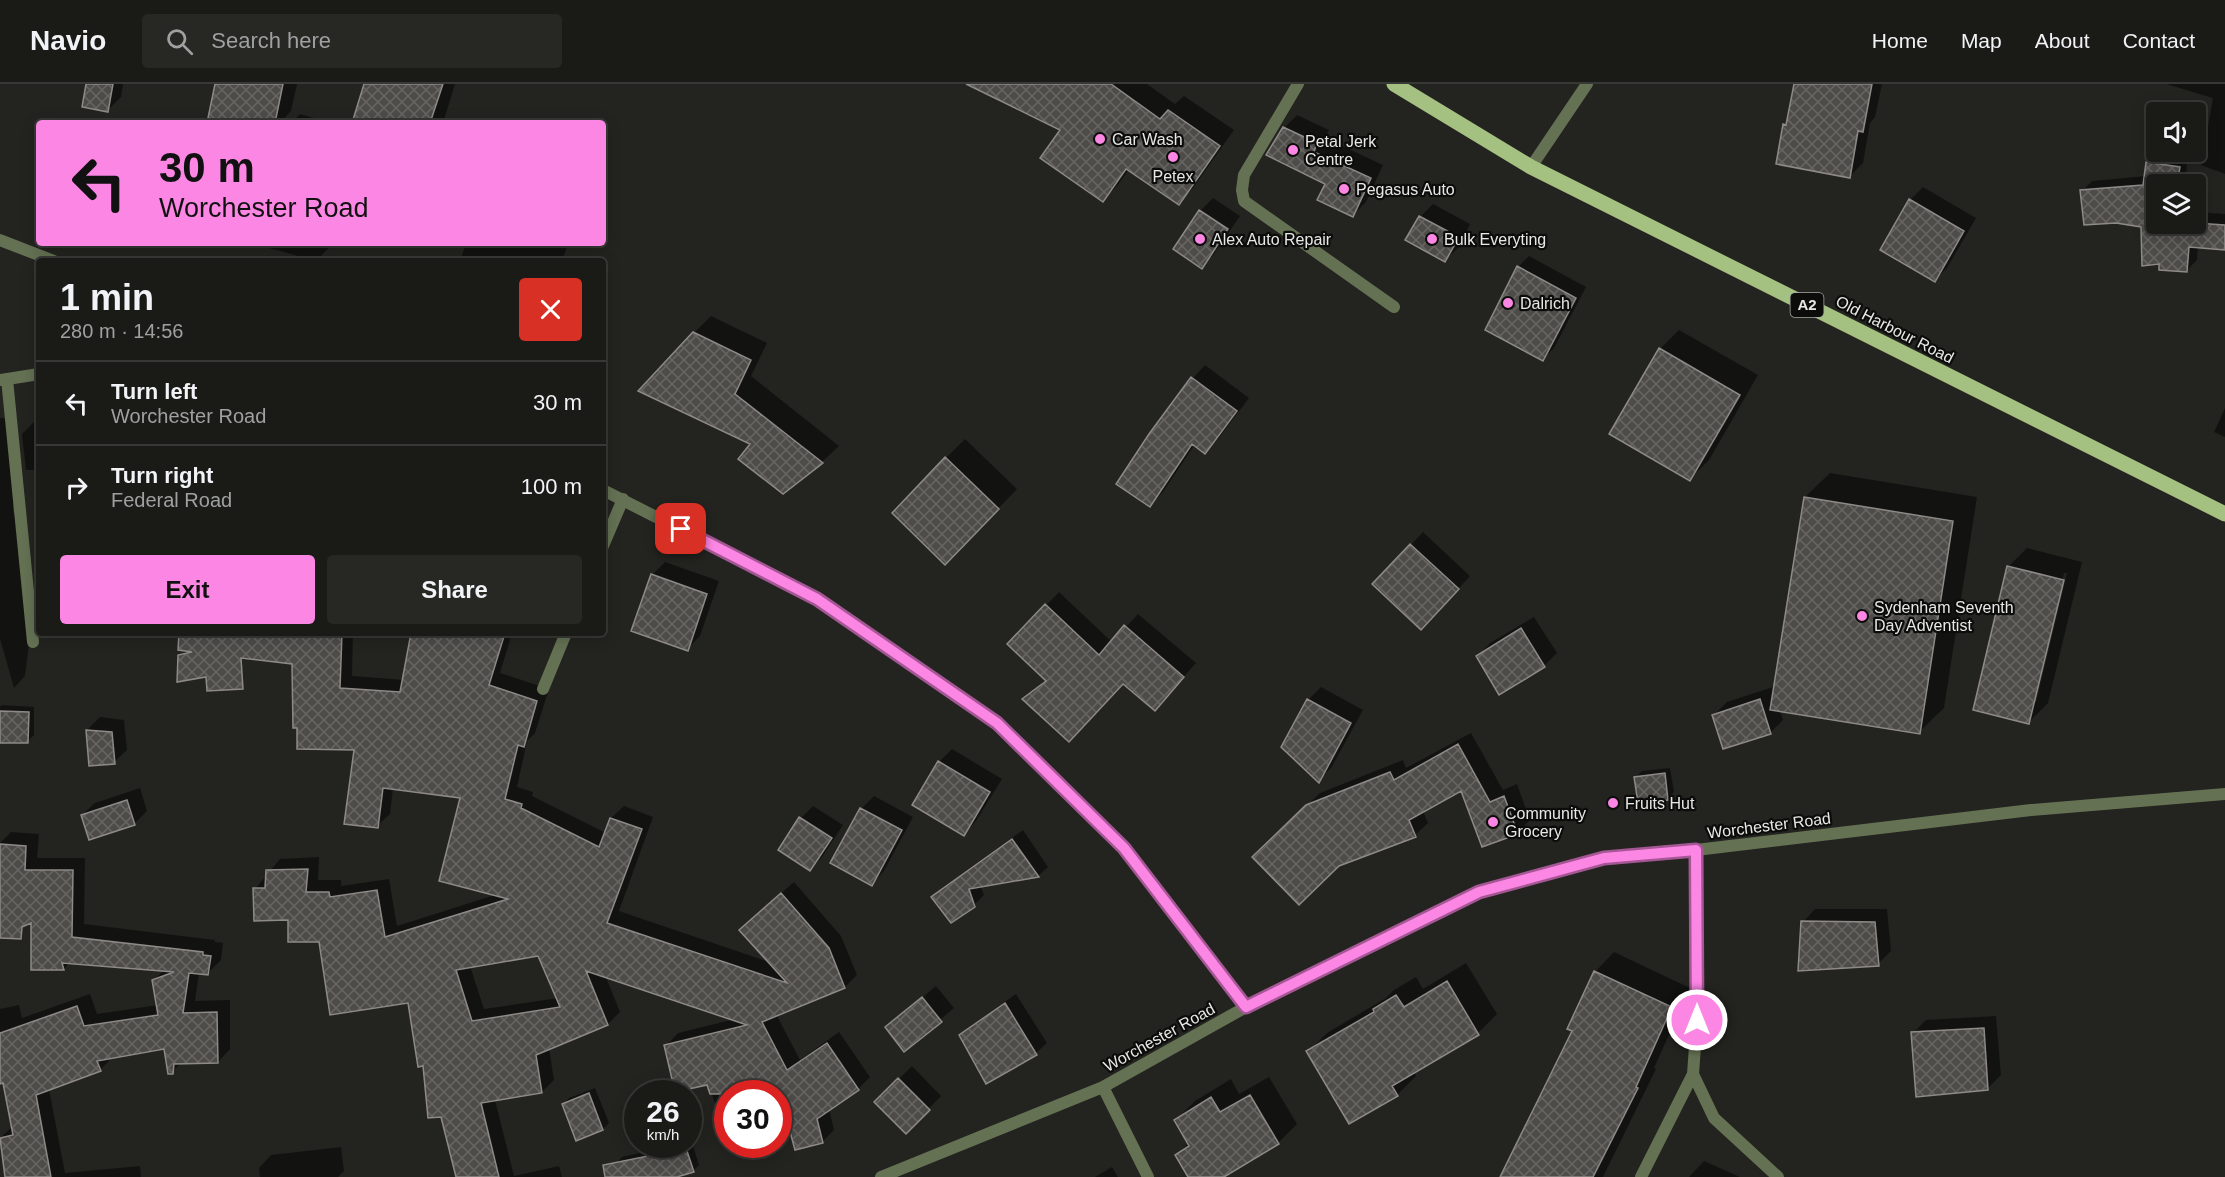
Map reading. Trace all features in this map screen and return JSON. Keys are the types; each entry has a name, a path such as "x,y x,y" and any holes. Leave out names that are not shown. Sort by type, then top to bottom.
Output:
{"main road":[{"name":"Old Harbour Road","path":"1398,85 1531,167 2225,514"}],"street":[{"path":"1298,84 1244,175 1242,190 1244,201 1394,307"},
{"path":"1531,167 1587,84"},
{"path":"0,240 46,258"},
{"path":"33,642 4,380 36,375"},
{"path":"606,491 817,599 997,723 1124,848 1246,1007"},
{"path":"606,539 623,499"},
{"path":"543,689 566,636"},
{"name":"Worchester Road","path":"881,1177 1103,1087 1246,1007 1479,892 1604,858 1696,850 2031,810 2225,794"},
{"path":"1641,1177 1693,1074 1697,1020 1696,850"},
{"path":"1693,1074 1714,1118 1778,1177"},
{"path":"1103,1087 1148,1177"}],"building":[{"path":"86,84 113,84 108,112 82,107"},
{"path":"215,84 283,84 276,120 208,118"},
{"path":"364,84 443,84 431,120 353,120"},
{"path":"966,84 1111,84 1160,119 1168,110 1220,146 1179,205 1126,169 1103,202 1040,158 1060,130"},
{"path":"1794,84 1872,84 1863,132 1858,131 1850,178 1776,164 1783,124 1786,125"},
{"path":"1283,127 1317,143 1314,152 1371,178 1353,217 1317,200 1325,184 1266,155"},
{"path":"2146,162 2180,167 2179,174 2146,174 2146,234 2206,234 2206,224 2225,225 2225,250 2189,247 2187,272 2159,270 2159,264 2142,266 2141,227 2116,223 2084,225 2080,190 2143,185"},
{"path":"1909,199 1964,231 1935,282 1880,250"},
{"name":"Alex Auto Repair","path":"1199,210 1228,229 1202,269 1173,249"},
{"name":"Bulk Everyting","path":"1419,216 1459,237 1445,262 1405,240"},
{"path":"1517,266 1576,298 1543,361 1485,330"},
{"path":"693,332 751,360 735,394 823,463 783,494 738,459 750,444 638,391"},
{"path":"1659,348 1740,395 1690,481 1609,434"},
{"path":"1191,377 1237,411 1205,454 1192,444 1150,507 1116,484"},
{"path":"945,457 999,509 945,565 892,513"},
{"name":"Sydenham Seventh Day Adventist","path":"1804,497 1953,521 1920,734 1770,710"},
{"path":"1410,544 1459,589 1421,630 1372,584"},
{"path":"2007,566 2064,580 2029,724 1973,710"},
{"path":"651,574 707,594 688,651 631,631"},
{"path":"1045,604 1099,655 1124,625 1184,677 1155,711 1123,684 1069,742 1022,699 1046,681 1007,644"},
{"path":"1521,628 1545,667 1499,695 1476,656"},
{"path":"179,636 342,636 340,688 400,692 410,636 504,636 489,685 537,701 524,747 518,745 505,799 522,804 521,808 599,847 610,818 642,829 607,923 787,983 739,930 781,893 829,948 845,988 762,1022 787,1070 827,1043 859,1090 817,1119 823,1143 795,1150 792,1139 792,1080 714,1080 714,1094 710,1094 707,1085 702,1086 702,1080 672,1080 664,1045 747,1025 586,971 608,1025 536,1055 542,1093 481,1103 499,1177 456,1177 441,1117 428,1118 423,1066 418,1067 408,1003 330,1015 319,942 288,942 288,920 254,921 253,888 265,888 266,870 308,869 306,892 329,892 330,897 377,890 385,937 508,899 439,881 460,798 383,788 378,828 344,824 354,750 297,749 297,728 293,728 292,664 241,658 243,689 207,691 206,677 177,682 178,655 192,652 178,650","holes":["538,956 560,1007 472,1021 456,970"]},
{"path":"1307,699 1351,723 1319,783 1281,747"},
{"path":"1760,699 1771,734 1723,749 1712,715"},
{"path":"0,711 29,712 28,743 0,743"},
{"path":"86,730 112,732 115,764 89,766"},
{"path":"1458,744 1490,802 1504,796 1518,834 1482,847 1461,791 1409,820 1416,837 1339,866 1299,905 1252,857 1306,805 1390,772 1394,780"},
{"path":"938,761 990,792 964,836 912,805"},
{"path":"1665,773 1668,800 1638,803 1634,777"},
{"path":"127,800 135,825 89,840 81,815"},
{"path":"860,808 902,830 872,886 830,863"},
{"path":"799,817 832,838 810,871 778,850"},
{"path":"1012,839 1039,877 969,889 975,907 951,923 931,897"},
{"path":"0,844 26,846 25,870 73,870 72,937 203,952 203,955 211,956 208,975 189,973 183,1013 217,1012 218,1063 174,1064 173,1074 168,1074 164,1049 97,1061 101,1071 36,1095 51,1177 5,1177 0,1138 13,1135 3,1083 0,1084 0,1033 77,1006 84,1026 158,1015 152,980 174,972 62,963 64,970 31,970 31,923 22,927 21,939 0,938"},
{"path":"1801,921 1875,922 1879,966 1798,971"},
{"path":"1594,971 1672,1007 1636,1087 1638,1088 1593,1177 1500,1177 1572,1031 1567,1029"},
{"path":"1447,981 1479,1035 1392,1086 1398,1096 1349,1124 1306,1051 1374,1012 1373,1009 1396,995 1404,1007"},
{"path":"922,997 942,1022 904,1052 885,1027"},
{"path":"1005,1003 1037,1055 986,1084 959,1035"},
{"path":"1984,1028 1988,1090 1916,1097 1911,1032"},
{"path":"898,1078 930,1110 906,1134 874,1102"},
{"path":"589,1093 603,1130 576,1141 562,1104"},
{"path":"1250,1095 1279,1144 1224,1177 1188,1177 1175,1155 1189,1146 1174,1120 1211,1097 1220,1112"},
{"path":"638,1158 689,1158 694,1172 677,1177 605,1177 603,1165"}],"place":[{"name":"Car Wash","path":"1100,139"},
{"name":"Petal Jerk Centre","path":"1293,150"},
{"name":"Petex","path":"1173,157"},
{"name":"Pegasus Auto","path":"1344,189"},
{"name":"Alex Auto Repair","path":"1200,239"},
{"name":"Bulk Everyting","path":"1432,239"},
{"name":"Dalrich","path":"1508,303"},
{"name":"Sydenham Seventh Day Adventist","path":"1862,616"},
{"name":"Fruits Hut","path":"1613,803"},
{"name":"Community Grocery","path":"1493,822"}],"route":[{"path":"681,529 817,599 997,723 1124,848 1246,1007 1479,892 1604,858 1696,850 1697,1020"}]}
